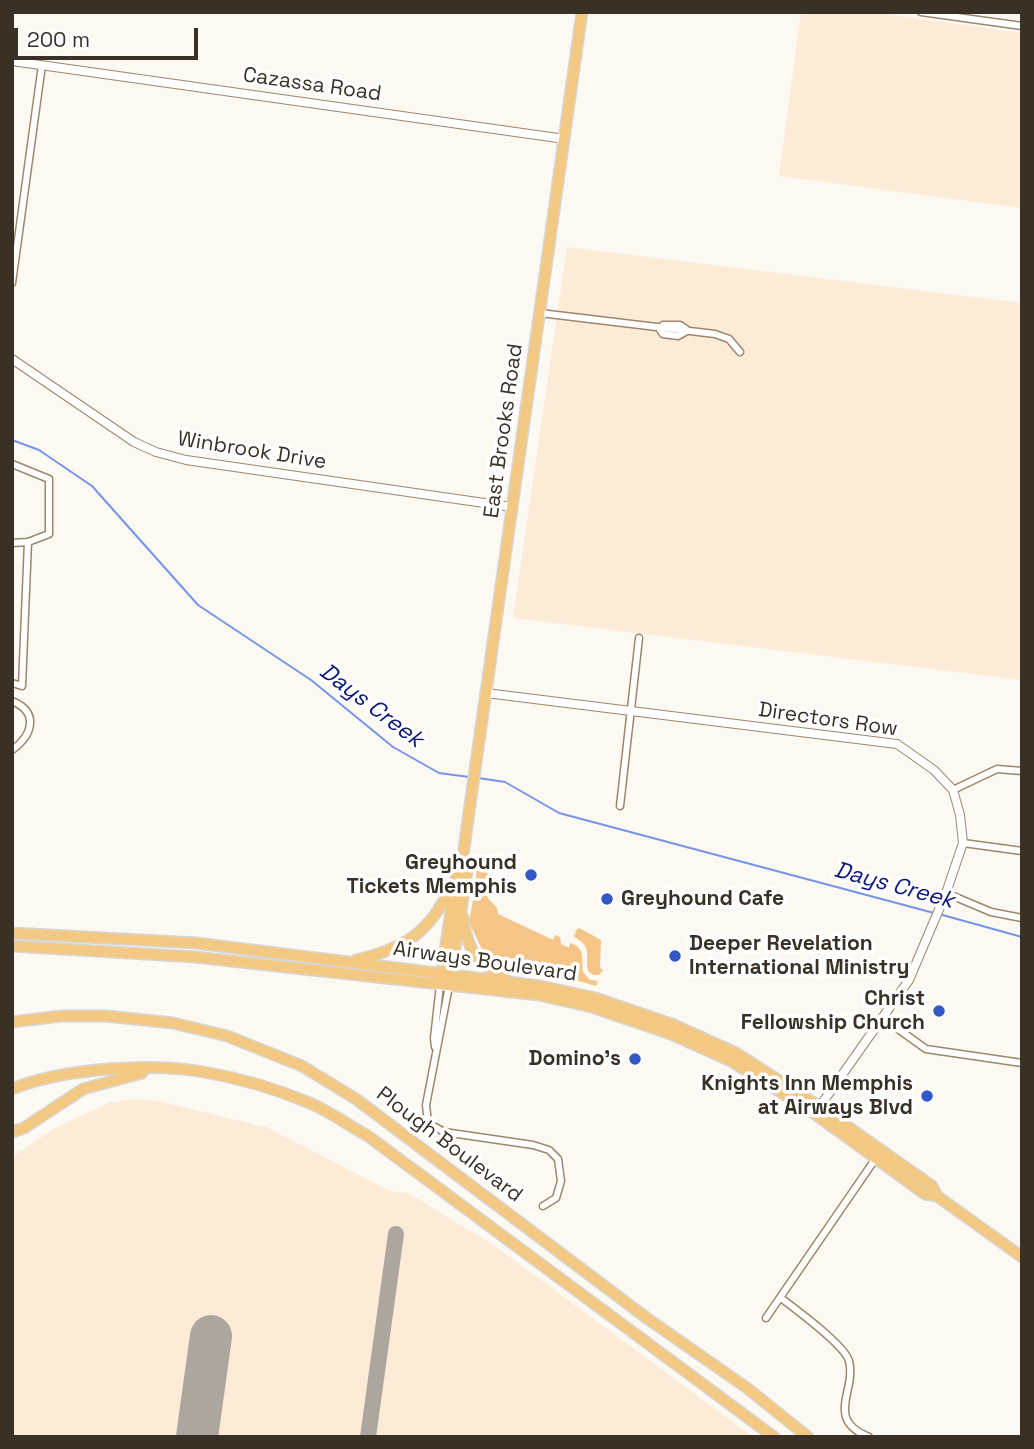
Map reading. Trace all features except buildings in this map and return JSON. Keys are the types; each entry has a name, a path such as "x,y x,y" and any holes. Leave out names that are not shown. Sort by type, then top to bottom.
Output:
{"main road":[{"name":"East Brooks Road","path":"446,980 457,870 463,855 472,797 582,12"},
{"name":"East Brooks Road","path":"446,980 467,872 463,855"},
{"path":"350,962 390,951 420,932 436,915 457,870"},
{"path":"462,908 466,941 473,954 485,967 512,983"},
{"name":"Airways Boulevard","path":"12,933 196,943 350,962 446,980 512,983 549,993"},
{"name":"Airways Boulevard","path":"12,946 195,957 446,980 615,1004 674,1025 736,1053 879,1153 925,1194 937,1196 1022,1257"},
{"name":"Plough Boulevard","path":"12,1022 61,1016 106,1016 173,1023 227,1036 302,1066 356,1098 648,1319 747,1388 808,1437"},
{"path":"12,1132 24,1128 83,1089 156,1069"},
{"name":"Plough Boulevard","path":"12,1089 78,1072 156,1069 207,1072 309,1102 368,1136 774,1437"}],"street":[{"path":"921,12 1022,26"},
{"name":"Cazassa Road","path":"12,61 565,139"},
{"path":"12,283 42,65"},
{"path":"540,313 658,327 673,324 688,331 722,335 740,352"},
{"path":"658,327 663,334 678,336 688,331"},
{"name":"Winbrook Drive","path":"12,359 134,442 156,452 186,460 512,507"},
{"path":"12,464 49,479 49,534 28,542 12,542"},
{"path":"12,683 22,686 28,542"},
{"path":"620,806 639,638"},
{"name":"Directors Row","path":"486,693 898,744 934,770 953,789"},
{"path":"12,701 25,706 29,712 30,730 12,750"},
{"path":"817,1111 909,980 929,933 963,843 960,815 953,789 998,769 1022,771"},
{"path":"963,843 1022,851"},
{"path":"944,897 991,912 1022,918"},
{"name":"East Brooks Road","path":"446,980 440,1038 435,1049 425,1111 428,1123 453,1134 539,1146 549,1150 558,1159 562,1176 553,1201 543,1206"},
{"path":"884,1019 926,1049 1022,1063"},
{"path":"766,1318 879,1153"},
{"path":"781,1298 841,1348 849,1360 844,1402 847,1420 869,1437"}],"shaded area":[{"path":"801,12 872,12 1022,33 1022,208 779,176"},
{"path":"567,247 1022,303 1022,680 513,618"},
{"path":"477,862 486,868 488,898 497,908 498,914 553,940 555,935 560,937 561,944 569,948 570,943 575,945 582,954 583,972 590,980 598,981 596,986 572,979 502,968 486,958 469,922"},
{"path":"579,928 601,940 600,968 603,970 599,975 588,971 586,947 573,936"},
{"path":"134,1099 157,1101 266,1127 390,1191 408,1193 495,1246 753,1437 12,1437 12,1157 55,1128 109,1103"}],"waterway":[{"name":"Days Creek","path":"12,440 39,450 92,486 198,605 311,680 393,747 439,773 469,777"},
{"name":"Days Creek","path":"478,778 505,782 559,813 934,913"},
{"name":"Days Creek","path":"939,914 1022,937"}],"taxiway":[{"path":"368,1437 396,1234"}],"runway":[{"path":"197,1437 211,1336"}],"place":[{"name":"Greyhound Tickets Memphis","path":"531,875"},
{"name":"Greyhound Cafe","path":"607,899"},
{"name":"Deeper Revelation International Ministry","path":"675,956"},
{"name":"Christ Fellowship Church","path":"939,1011"},
{"name":"Domino's","path":"635,1059"},
{"name":"Knights Inn Memphis at Airways Blvd","path":"927,1096"}]}
